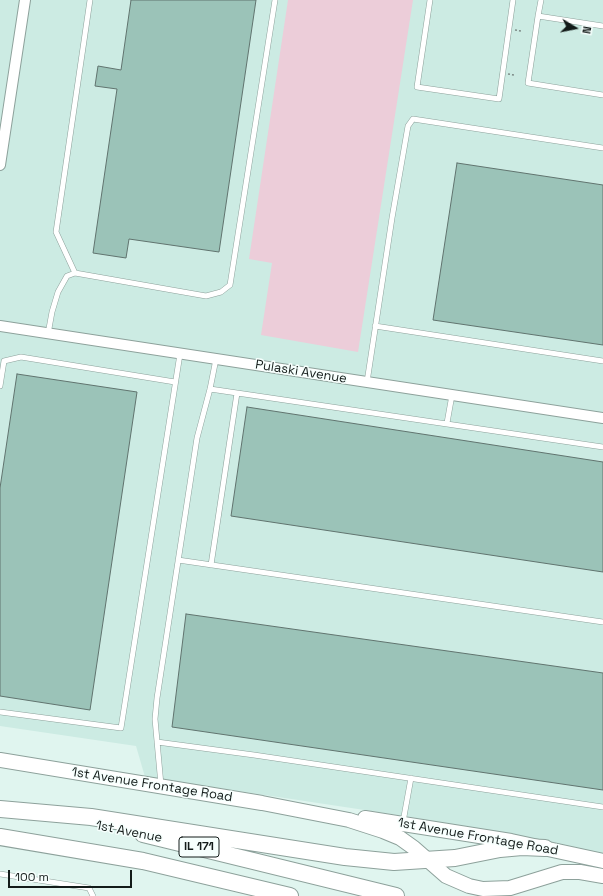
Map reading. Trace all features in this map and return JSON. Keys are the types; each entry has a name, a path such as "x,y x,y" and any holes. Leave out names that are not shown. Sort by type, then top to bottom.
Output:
{"main road":[{"path":"0,810 91,817 370,860 394,862 428,861 455,858 500,849 522,847 545,848"},
{"name":"1st Avenue","path":"0,810 140,834 396,896"},
{"name":"1st Avenue","path":"0,837 143,861 290,896"},
{"path":"143,861 252,896"}],"street":[{"path":"0,165 25,0"},
{"name":"Pulaski Avenue","path":"0,326 603,418"},
{"name":"1st Avenue Frontage Road","path":"0,760 162,788 402,823 545,848 603,861"},
{"name":"1st Avenue Frontage Road","path":"305,810 349,820 384,831 400,838 414,848 446,876 469,886 483,889 510,888 562,872 580,872 603,876"}],"lane":[{"path":"76,273 56,232 90,0"},
{"path":"48,334 52,312 58,292 67,276 76,273 206,296 221,292 230,285 275,0"},
{"path":"430,0 417,87 499,99 513,0"},
{"path":"541,0 528,83 603,94"},
{"path":"538,16 603,26"},
{"path":"367,382 408,126 413,119 603,148"},
{"path":"375,326 603,361"},
{"path":"0,712 121,728 180,354"},
{"path":"0,386 4,361 21,357 175,382"},
{"path":"162,788 155,719 157,698 197,438 216,359"},
{"path":"210,389 603,447"},
{"path":"211,565 237,393"},
{"path":"447,423 452,395"},
{"path":"178,560 603,622"},
{"path":"157,742 603,807"},
{"path":"402,823 411,778"},
{"path":"0,874 89,888 93,896"}],"shaded area":[{"path":"0,0 603,0 603,854 411,817 145,777 136,746 0,726"},
{"path":"288,0 413,0 358,352 261,335 272,263 249,259"}],"building":[{"path":"131,0 256,0 219,252 129,239 126,258 93,253 117,89 95,86 98,66 121,70"},
{"path":"457,163 603,185 603,345 433,320"},
{"path":"17,374 137,392 90,710 0,696 0,488"},
{"path":"247,407 603,462 603,572 231,516"},
{"path":"186,614 603,673 603,790 172,727"}]}
